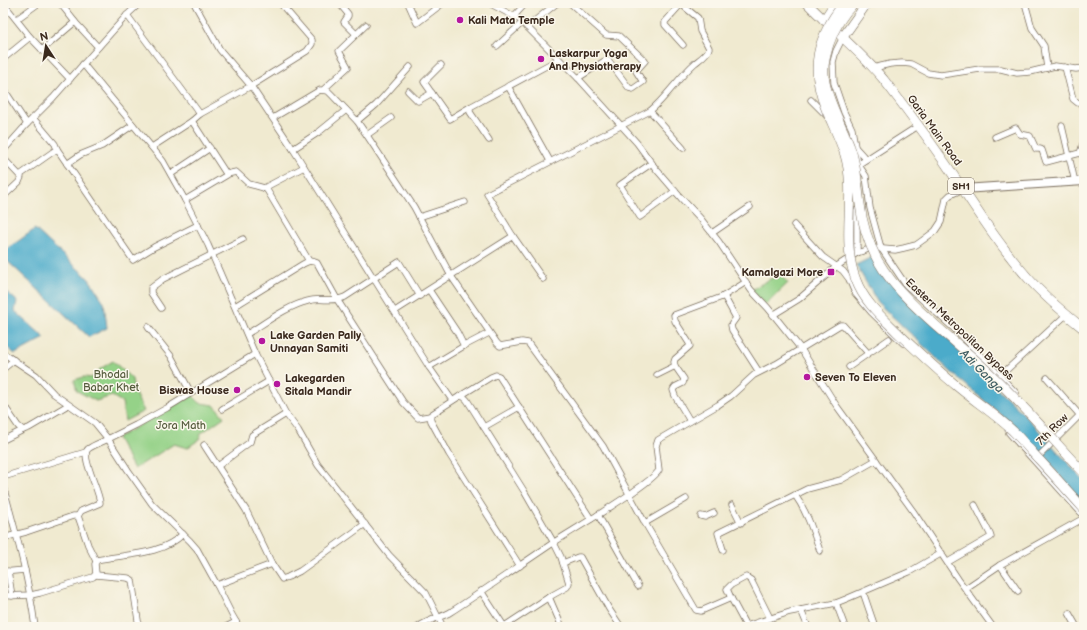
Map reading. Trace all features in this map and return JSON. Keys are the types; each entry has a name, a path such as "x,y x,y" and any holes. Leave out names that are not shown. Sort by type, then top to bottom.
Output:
{"main road":[{"name":"Garia Main Road","path":"807,3 873,68 918,126 988,227 1023,273 1049,300 1084,329"},
{"path":"824,20 835,3"},
{"path":"844,3 834,15 825,31 818,55 817,82 821,96 843,148 849,168 848,231 851,264 855,280 864,297 878,314 933,367 1013,431 1084,509"},
{"name":"Eastern Metropolitan Bypass","path":"854,3 839,23 831,37 824,65 824,78 851,150 858,178 860,206 865,229 878,261 891,280 905,296 1020,402 1084,473"},
{"path":"843,37 867,3"},
{"path":"963,189 1084,181"}],"street":[{"path":"3,3 30,37 70,79"},
{"path":"17,19 39,3"},
{"path":"60,3 98,47"},
{"path":"3,151 33,118 54,98 127,15 133,5 140,3"},
{"path":"194,3 220,50 252,86 375,278 429,367 452,400"},
{"path":"152,148 200,114 252,86 307,51 313,44 312,40 280,3"},
{"path":"339,3 348,14 344,22 356,34"},
{"path":"408,3 417,23 443,3"},
{"path":"488,3 514,16 559,58 637,143 675,191 700,218 757,297 801,348 836,405 914,511 993,627"},
{"path":"514,16 526,3"},
{"path":"497,46 557,3"},
{"path":"570,3 606,35 619,36 645,61 636,71 643,82 633,89 628,88 606,60 578,78"},
{"path":"543,279 513,236 487,194 650,111 667,94 683,74 709,49 700,31 698,18 681,3 665,22 665,26 683,45"},
{"path":"1025,3 1032,28 1044,46 1047,68"},
{"path":"127,15 200,114"},
{"path":"42,50 75,22"},
{"path":"273,118 314,93 324,89 348,67 339,51 366,25"},
{"path":"3,59 30,37"},
{"path":"843,37 836,51 833,62 834,84 852,129 858,164 866,176 870,208 882,248 906,285 962,336 1084,469"},
{"path":"441,65 424,82 450,119 559,58"},
{"path":"873,68 902,63 911,64 928,73 941,75 980,69 1001,69 1024,73 1058,66 1076,69 1084,68"},
{"path":"83,64 161,158 171,174 198,225 255,354 286,414 298,430 318,465 397,565 426,593 443,627"},
{"path":"356,121 376,105 410,67"},
{"path":"1065,67 1073,99 1078,103 1084,102"},
{"path":"508,86 550,161"},
{"path":"3,88 28,124"},
{"path":"324,89 332,95 367,135 414,207 451,276 489,333 500,346 525,342 531,346 603,446 629,495 696,610 701,611 731,598"},
{"path":"408,91 418,101 432,92"},
{"path":"811,100 866,159"},
{"path":"470,107 470,112 489,140"},
{"path":"293,149 319,132 346,110"},
{"path":"650,111 683,148"},
{"path":"33,118 57,146 57,149 133,260 154,247 198,225"},
{"path":"367,135 391,118"},
{"path":"192,121 227,174"},
{"path":"67,164 102,146 133,125"},
{"path":"847,174 858,164 918,126"},
{"path":"1062,126 1075,182"},
{"path":"995,137 1016,128 1020,134 1030,136 1036,149 1042,150 1046,162 1080,153 1084,141"},
{"path":"171,174 210,148"},
{"path":"3,197 19,182 20,175 57,149"},
{"path":"3,158 20,175"},
{"path":"652,163 620,185 640,217 675,191"},
{"path":"857,253 858,220 855,174 858,164"},
{"path":"264,188 304,167"},
{"path":"185,200 227,174 236,172 249,184 264,188 270,194 309,261"},
{"path":"773,315 805,295 837,266 857,253 866,249 882,248 895,250 916,245 935,231 941,222 946,199 950,195 963,189"},
{"path":"419,217 464,202"},
{"path":"712,233 750,207"},
{"path":"794,225 823,257 837,266 849,279 855,293 880,322 935,373 1003,427 1084,517 1000,565 966,588"},
{"path":"395,311 513,236"},
{"path":"161,308 151,293 151,288 163,279 243,239"},
{"path":"235,306 303,264 309,261 314,261 317,263 338,300 403,402 418,418 430,416 452,400 496,375 501,379 591,519"},
{"path":"247,334 299,303 310,300 338,300 399,262 420,296"},
{"path":"690,421 673,390 675,387 683,383 684,379 674,362 675,358 690,346 674,321 674,315 724,296 746,282"},
{"path":"429,290 457,332 464,346"},
{"path":"724,296 736,318 731,325 732,330 759,372"},
{"path":"1000,376 1066,315"},
{"path":"418,627 427,621 449,613 629,495 658,472 656,446 658,440 732,396 759,372 837,326 842,325 868,353"},
{"path":"148,327 171,356 191,393"},
{"path":"429,367 489,333"},
{"path":"849,367 889,339"},
{"path":"3,353 36,375 54,394 95,423 108,439 148,498 197,549 238,625 226,627"},
{"path":"3,477 86,452 88,449 136,425 255,354"},
{"path":"3,369 14,360"},
{"path":"657,375 676,366"},
{"path":"1047,378 1083,416"},
{"path":"222,409 269,381"},
{"path":"460,396 467,400 524,491 554,543 563,563 569,584 567,587 503,626 481,591"},
{"path":"3,404 18,426 23,430"},
{"path":"3,440 29,428 68,405"},
{"path":"484,427 519,407"},
{"path":"218,466 250,442 252,435 286,414"},
{"path":"430,416 430,421 449,454 520,566"},
{"name":"7th Row","path":"1034,461 1057,438 1083,416"},
{"path":"204,445 246,510 272,564 282,579 300,571 365,524"},
{"path":"3,538 72,516 78,516 81,512 98,505 100,502 86,460 86,452"},
{"path":"723,550 718,533 795,495 814,487 841,480 876,460"},
{"path":"3,486 17,534 31,595 35,627"},
{"path":"795,495 811,524 820,551"},
{"path":"645,523 686,499"},
{"path":"948,562 991,537 975,504"},
{"path":"732,506 741,522"},
{"path":"701,516 704,517 714,513"},
{"path":"598,515 638,586"},
{"path":"78,516 88,545 96,561 96,575"},
{"path":"96,561 160,549 175,542 183,534"},
{"path":"770,618 748,578 739,580 728,587 727,591 744,626 801,610 836,603 909,572 942,553"},
{"path":"563,563 580,557 609,609 621,627"},
{"path":"217,585 272,564"},
{"path":"1000,565 1018,591"},
{"path":"12,596 5,571 25,570"},
{"path":"3,596 31,595 59,588 96,575 128,578 132,580 140,627"},
{"path":"863,592 875,627"},
{"path":"549,597 562,627"},
{"path":"836,603 845,627"},
{"path":"801,610 808,627"},
{"path":"1069,613 1077,627"}],"green space":[{"path":"779,274 788,283 765,305 751,290"},
{"name":"Bhodal Babar Khet","path":"113,361 132,379 134,392 144,411 125,421 122,402 112,396 96,401 77,391 74,380 84,377 92,378 100,369"},
{"name":"Jora Math","path":"192,395 200,403 214,405 224,417 200,434 200,439 187,448 174,444 134,469 117,438"}],"water":[{"path":"35,229 89,279 104,302 107,328 89,337 4,258 3,252"},
{"path":"872,257 962,354 1024,414 1084,481 1084,503 1017,429 951,372 878,303 856,265"},
{"path":"3,289 17,301 15,311 45,338 15,354 3,344"}],"place":[{"name":"Kali Mata Temple","path":"460,20"},
{"name":"Laskarpur Yoga And Physiotherapy","path":"541,59"},
{"name":"Kamalgazi More","path":"831,272"},
{"name":"Lake Garden Pally Unnayan Samiti","path":"262,341"},
{"name":"Seven To Eleven","path":"807,377"},
{"name":"Lakegarden Sitala Mandir","path":"277,384"},
{"name":"Biswas House","path":"237,390"}],"water label":[{"name":"Adi Ganga","path":"982,371"}]}
